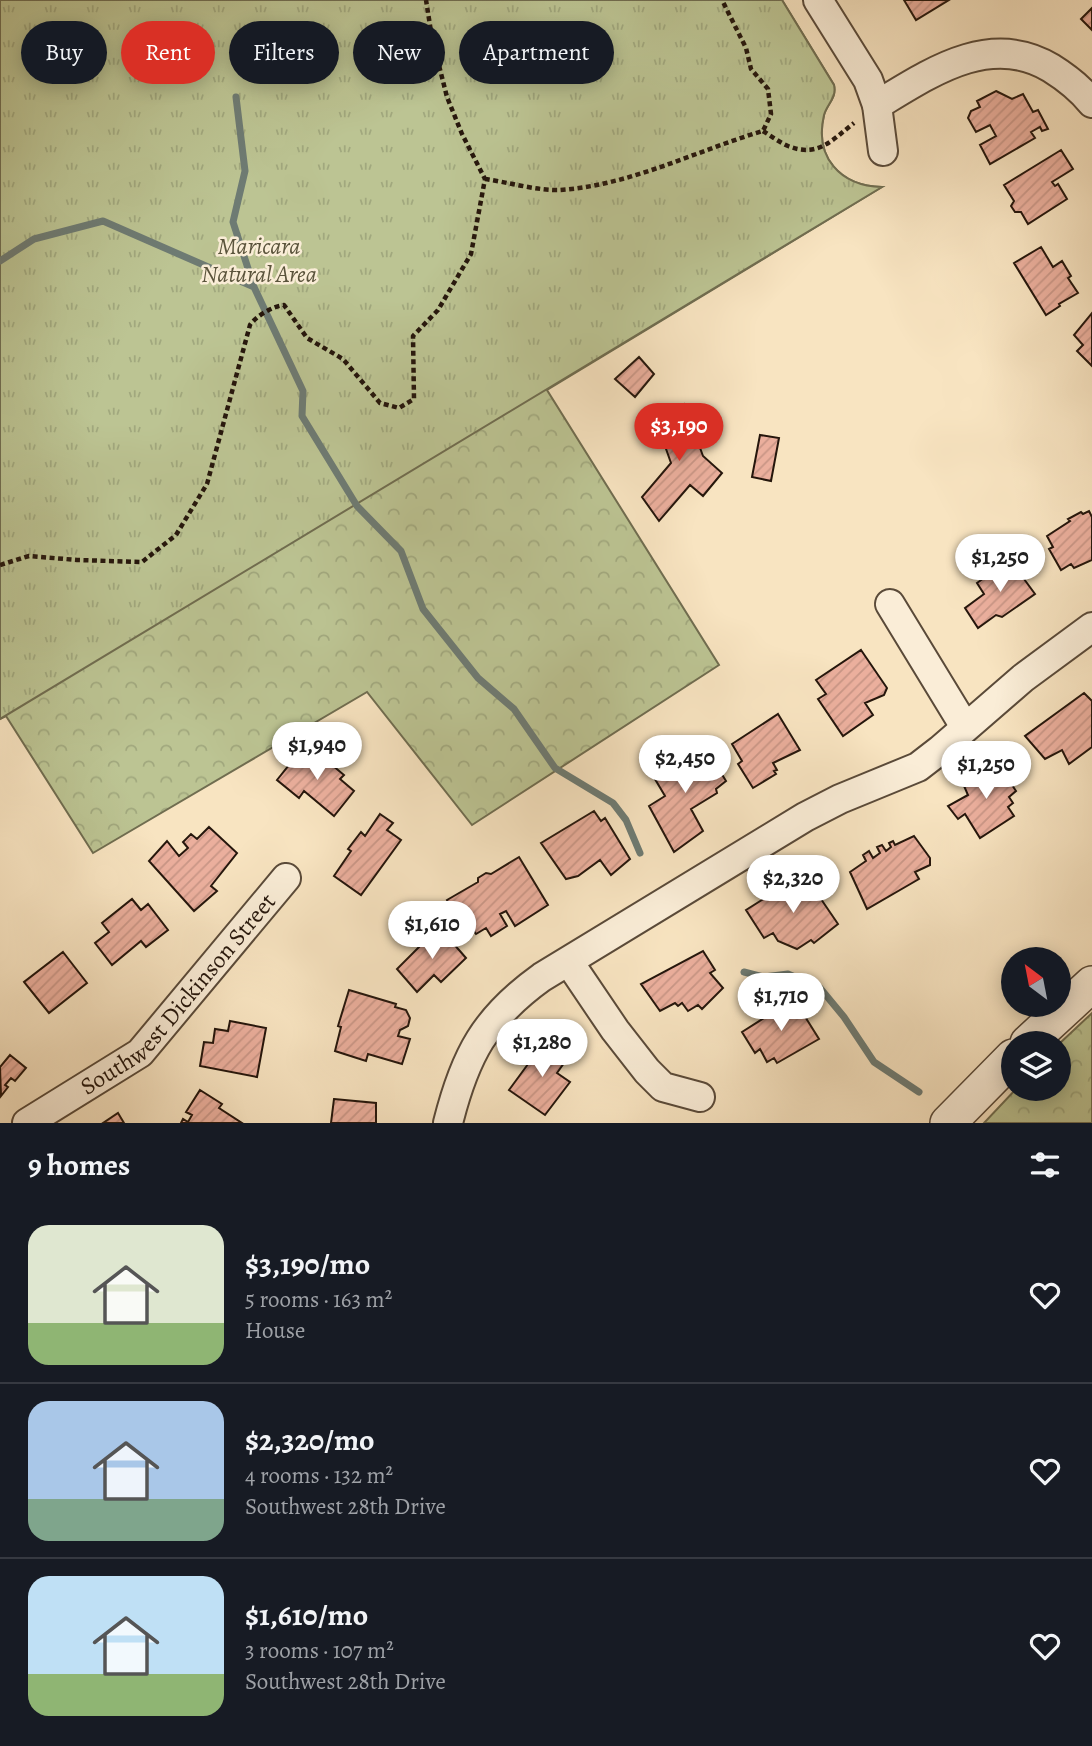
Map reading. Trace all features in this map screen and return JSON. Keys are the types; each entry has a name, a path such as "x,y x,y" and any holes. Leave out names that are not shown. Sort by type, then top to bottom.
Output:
{"street":[{"path":"818,0 868,80 877,105 883,151"},
{"path":"877,105 926,75 975,55 1008,52 1045,65 1076,85 1092,103"},
{"path":"890,604 965,727"},
{"path":"448,1123 478,1039 496,1015 518,994 805,817 918,766 1023,678 1092,627"},
{"name":"Southwest Dickinson Street","path":"27,1123 139,1053 286,877"},
{"path":"569,962 615,1030 647,1071 663,1087 700,1097"},
{"path":"1041,1031 1092,984"},
{"path":"948,1123 1001,1069"}],"path":[{"path":"0,565 29,556 142,562 176,535 207,484 253,320 278,306 284,305 307,338 343,359 380,403 399,408 414,399 413,336 438,310 471,254 485,179 461,134 447,97 432,38 426,0"},
{"path":"485,179 558,190 610,182 655,170 726,142 763,131 771,114 768,89 751,69 746,48 722,0"},
{"path":"763,131 785,145 802,150 824,147 877,105"}],"green space":[{"name":"Maricara Natural Area","path":"0,0 782,0 834,85 834,94 824,115 822,130 827,156 843,175 867,185 882,187 547,390 719,665 472,825 367,692 93,853 6,716 0,719"},
{"name":"Maricara Natural Area","path":"0,0 782,0 834,85 834,94 824,115 822,130 827,156 843,175 867,185 882,187 0,719"},
{"path":"1092,1013 1092,1123 984,1123 1005,1101 1071,1101 1071,1033"}],"building":[{"path":"904,0 949,0 916,20"},
{"path":"1092,8 1092,30 1081,19"},
{"path":"996,91 1012,99 1023,94 1033,112 1038,110 1048,129 1042,131 1040,127 1031,132 1035,138 990,164 980,145 996,136 990,125 976,132 968,118 971,111 980,107 977,101"},
{"path":"1061,150 1073,169 1052,182 1055,186 1058,184 1067,199 1028,224 1021,212 1015,212 1011,206 1014,201 1004,185"},
{"path":"1041,247 1053,267 1062,261 1071,276 1068,278 1078,293 1046,315 1014,263"},
{"path":"1092,313 1092,366 1077,351 1083,345 1074,335"},
{"path":"639,357 654,374 635,397 615,379"},
{"path":"684,404 703,456 722,473 703,496 690,485 659,521 642,497 671,463 654,415"},
{"path":"760,435 779,438 771,481 752,477"},
{"path":"1089,511 1092,517 1092,560 1074,568 1071,564 1061,570 1049,549 1053,547 1047,536 1070,521 1068,519"},
{"path":"1010,560 1035,594 1002,617 996,615 978,628 965,608 984,594 977,583 991,573 991,569"},
{"path":"861,650 887,688 884,695 865,703 873,715 843,736 818,699 826,694 816,680"},
{"path":"1084,693 1092,701 1092,747 1069,764 1062,750 1045,759 1025,736"},
{"path":"778,714 800,750 773,763 776,774 753,788 738,764 742,761 732,744"},
{"path":"704,745 726,781 716,789 717,793 691,809 703,831 674,852 649,806 665,796 652,774"},
{"path":"314,750 344,775 340,779 354,791 334,816 304,791 299,798 277,780 297,755 305,761"},
{"path":"998,764 1016,791 1009,797 1013,803 1008,807 1014,816 980,838 965,814 958,819 948,806 968,795 964,786"},
{"path":"594,811 601,821 605,818 630,859 611,875 600,860 578,876 566,879 541,843"},
{"path":"380,814 393,823 387,830 401,840 361,895 334,876 351,851 348,849 361,832 365,836"},
{"path":"209,827 237,853 211,886 217,891 194,911 149,861 167,841 179,856 188,848 183,842 191,834 197,839"},
{"path":"914,836 930,858 930,865 915,872 919,879 867,909 850,872 866,861 863,855 869,851 873,858 880,853 877,847 882,845 886,851 891,847 889,843 893,841 895,845"},
{"path":"519,857 548,905 515,926 506,911 500,914 507,926 491,936 486,928 476,934 473,930 467,933 447,900 478,882 478,878 486,873 491,874"},
{"path":"808,880 838,924 814,943 811,940 797,949 778,941 773,933 764,938 746,910 781,886 792,885 798,881 800,884"},
{"path":"132,899 141,910 148,904 168,930 146,947 141,941 112,965 95,943 109,932 102,923"},
{"path":"439,927 466,958 441,982 434,975 417,992 397,969"},
{"path":"703,951 715,970 710,973 723,988 702,1009 698,1005 688,1011 682,1003 678,1006 675,1003 660,1011 641,984"},
{"path":"63,952 87,983 49,1013 24,982"},
{"path":"349,990 396,1004 395,1007 406,1010 410,1018 408,1026 400,1030 398,1036 410,1039 402,1064 368,1054 366,1061 335,1051 341,1027 338,1026"},
{"path":"794,999 819,1039 777,1063 774,1058 767,1062 760,1049 755,1053 742,1032"},
{"path":"230,1021 266,1028 257,1077 200,1066 204,1042 213,1043 215,1029 228,1031"},
{"path":"549,1041 569,1056 557,1073 570,1082 545,1115 509,1090 534,1056 536,1058"},
{"path":"10,1055 26,1068 15,1081 11,1078 1,1096 0,1067"},
{"path":"200,1090 222,1104 219,1108 242,1123 181,1123 183,1119 188,1122 192,1115 186,1112"},
{"path":"334,1099 376,1103 376,1123 331,1123"},
{"path":"118,1113 124,1123 103,1123"}],"waterway":[{"path":"236,97 245,171 233,222 254,287 303,391 302,416 357,506 401,551 423,609 478,678 514,709 555,768 613,803 626,820 640,853"},
{"path":"0,261 34,239 103,221 254,287"},
{"path":"744,972 764,977 788,974 820,988 844,1017 874,1062 919,1092"}]}
